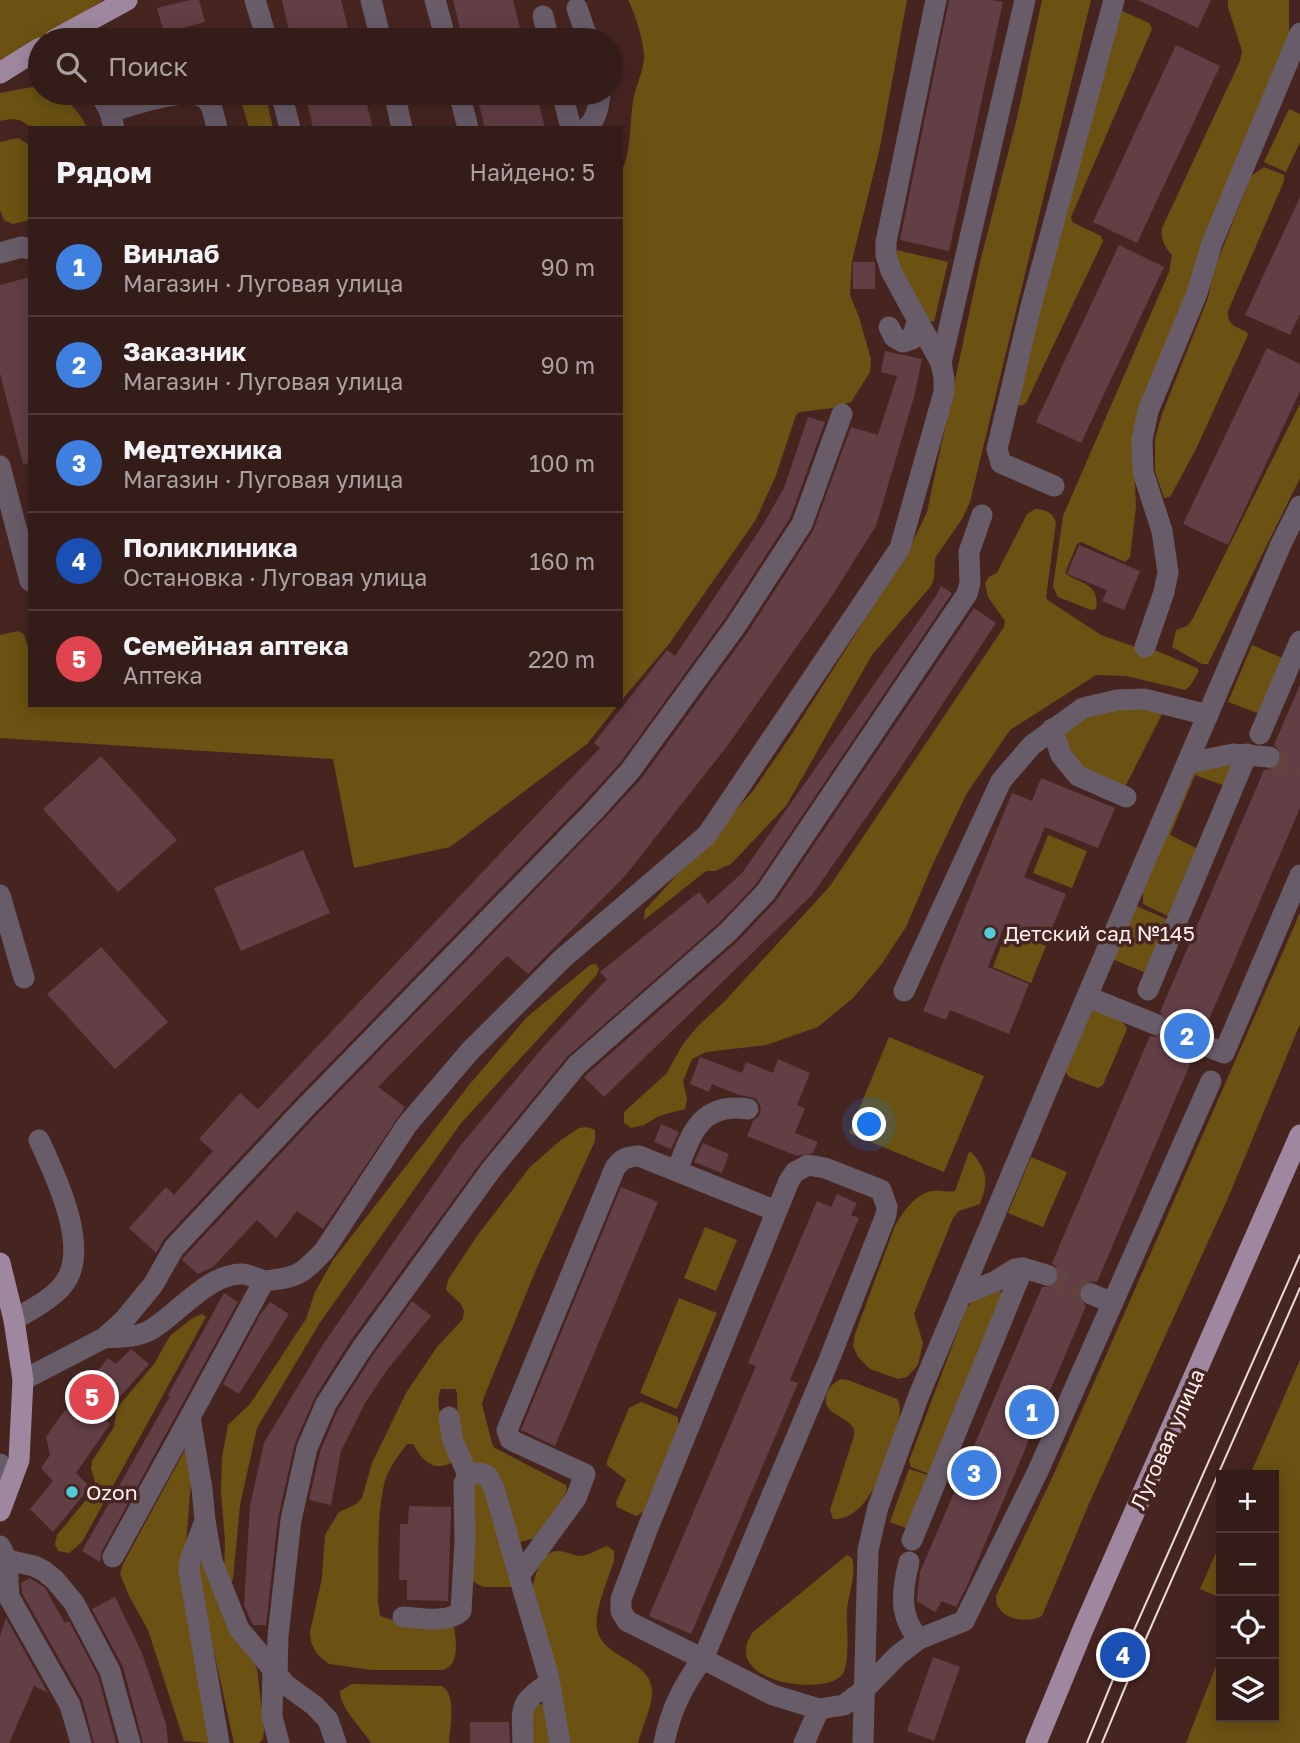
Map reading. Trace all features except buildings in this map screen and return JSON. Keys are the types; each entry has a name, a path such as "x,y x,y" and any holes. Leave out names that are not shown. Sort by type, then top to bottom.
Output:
{"main road":[{"path":"76,28 127,0"},
{"path":"0,73 28,56"},
{"name":"Луговая улица","path":"1036,1743 1089,1615 1300,1135"},
{"path":"0,1263 14,1320 23,1380 19,1460 0,1510"}],"street":[{"path":"255,0 263,28"},
{"path":"371,0 378,28"},
{"path":"435,0 443,28"},
{"path":"104,1338 134,1336 151,1330 198,1292 223,1279 243,1274 264,1281 293,1277 315,1260 324,1251 407,1125 470,1051 562,959 707,835 900,548 944,392 944,378 941,363 891,271 886,255 886,238 936,0"},
{"path":"941,363 1026,0"},
{"path":"1054,486 1001,463 997,449 1027,323 1114,0"},
{"path":"578,8 584,28"},
{"path":"543,16 546,28"},
{"path":"1144,647 1164,592 1168,572 1162,531 1143,472 1142,440 1148,411 1197,293 1212,243 1300,33"},
{"path":"112,120 151,105"},
{"path":"210,105 216,126"},
{"path":"284,105 289,126"},
{"path":"397,105 402,126"},
{"path":"462,105 467,126"},
{"path":"565,105 570,126"},
{"path":"589,126 598,105"},
{"path":"0,253 22,247 28,248"},
{"path":"889,327 894,337 903,341 912,339 917,322"},
{"path":"23,1380 104,1338 124,1320 153,1285 174,1248 630,771 737,624 802,524 842,414"},
{"path":"0,466 28,574"},
{"path":"863,1743 868,1550 878,1507 919,1395 1281,544 1300,506"},
{"path":"279,1743 272,1717 291,1520 307,1448 326,1404 362,1348 491,1170 577,1065 728,932 778,876 967,594 970,583 970,552 982,515"},
{"path":"1260,734 1300,641"},
{"path":"904,991 1001,780 1032,745 1083,708 1132,698 1208,715"},
{"path":"1052,729 1061,755 1078,776 1126,797"},
{"path":"1188,763 1233,754 1269,757"},
{"path":"1149,990 1248,754"},
{"path":"1199,1043 1224,1053 1300,875"},
{"path":"0,895 24,978"},
{"path":"1088,997 1155,1024"},
{"path":"664,1743 672,1713 689,1677 703,1659 883,1226 887,1207 881,1190 825,1168 808,1165 795,1172 776,1210 647,1530 621,1600 621,1611 627,1622 703,1659 773,1695 819,1709 844,1705 919,1639 964,1621 1038,1471 1211,1081"},
{"path":"677,1171 690,1136 708,1115 730,1106 748,1109"},
{"path":"14,1320 61,1288 72,1270 71,1222 65,1197 39,1140"},
{"path":"519,1576 576,1498 585,1474 515,1442 510,1439 507,1430 615,1168 621,1160 639,1156 776,1210"},
{"path":"962,1295 1023,1268 1047,1275"},
{"path":"912,1540 1023,1268"},
{"path":"113,1557 264,1281"},
{"path":"1091,1294 1113,1303"},
{"path":"190,1417 212,1561 233,1619 275,1672 328,1720 336,1743"},
{"path":"449,1417 453,1441 468,1475"},
{"path":"0,1510 1,1469"},
{"path":"468,1475 481,1473 487,1475 490,1482 550,1683 560,1743"},
{"path":"403,1617 456,1617 461,1611 465,1541 464,1483 468,1475"},
{"path":"205,1521 190,1560 189,1570 219,1743"},
{"path":"3,1553 9,1597 70,1704 81,1743"},
{"path":"3,1553 44,1571 74,1603 110,1671 130,1743"},
{"path":"909,1562 902,1590 907,1622 919,1639"},
{"path":"523,1743 523,1707 527,1698 550,1683"},
{"path":"804,1743 819,1709"}],"shaded area":[{"path":"0,0 103,0 58,28 28,28 28,47 0,64"},
{"path":"628,0 907,0 880,147 852,261 850,295 871,359 870,372 851,402 796,415 775,478 755,521 669,644 623,699 623,168 629,146 632,105 644,59 634,13"},
{"path":"1042,0 1091,0 970,502 962,519 935,558 931,586 872,655 786,806 731,864 715,871 706,871 644,920 645,910 753,791 910,548 927,512 981,258 1017,118"},
{"path":"1228,0 1289,0 1289,42 1133,438 1136,507 1130,557 1125,562 1081,542 1077,544 1065,573 1092,589 1096,609 1091,610 1058,597 1053,587 1063,516 1169,272 1172,255 1164,243 1162,228 1240,61 1242,51"},
{"path":"1120,10 1149,23 1152,29 1071,217 1072,222 1101,236 1103,241 1026,403 1021,406 1016,404 1015,398"},
{"path":"28,88 28,105 71,105 86,126 29,126 17,120 0,121 0,93"},
{"path":"242,105 268,105 273,126 248,126"},
{"path":"1289,109 1300,114 1300,142 1286,172 1264,162"},
{"path":"18,138 28,144 28,220 13,224 4,220 0,210 0,142"},
{"path":"1264,167 1284,175 1284,181 1228,311 1230,322 1248,335 1196,449 1170,497 1164,498 1155,471 1155,439 1162,414 1208,298 1214,270 1251,176"},
{"path":"897,250 948,262 934,322 924,319 895,259"},
{"path":"1300,404 1300,478 1208,664 1202,664 1172,647 1176,630 1187,626 1192,620"},
{"path":"1035,509 1048,512 1056,522 1046,598 1101,635 1144,650 1155,650 1197,668 1199,671 1190,686 1185,690 1126,676 1096,675 1010,730 967,793 906,927 881,965 853,998 818,1027 766,1045 706,1052 692,1059 683,1081 687,1099 685,1109 631,1128 624,1123 624,1112 666,1074 683,1044 698,1026 725,1001 830,886 1004,627 1005,621 988,597 985,583 997,573 1027,514"},
{"path":"18,631 24,634 28,648 28,707 616,707 587,744 450,847 354,868 333,759 0,738 0,635"},
{"path":"1252,645 1287,660 1263,715 1228,702"},
{"path":"1165,708 1124,789 1088,774 1063,740 1065,728 1095,710"},
{"path":"1233,759 1225,786 1195,775 1170,835 1198,849 1170,917 1143,904 1143,888 1192,772"},
{"path":"1048,835 1087,851 1072,888 1033,873"},
{"path":"1134,905 1171,921 1149,974 1112,959"},
{"path":"1300,913 1300,1024 1228,1198 1088,1506 1042,1616 1028,1620 1012,1618 1000,1610 996,1596 1053,1476"},
{"path":"1007,930 1046,946 1031,983 993,967"},
{"path":"596,964 599,969 596,976 461,1123 319,1324 257,1428 240,1505 233,1579 228,1586 224,1577 225,1541 221,1491 222,1457 228,1425 250,1404 306,1319 315,1292 333,1260 469,1085 527,1017 590,965"},
{"path":"1093,1009 1122,1020 1127,1029 1103,1085 1098,1088 1069,1077 1065,1071"},
{"path":"889,1037 984,1076 944,1172 849,1133"},
{"path":"579,1128 595,1130 595,1141 535,1272 482,1404 493,1447 566,1485 567,1490 549,1527 540,1537 516,1543 471,1468 458,1440 457,1392 455,1389 441,1389 440,1413 454,1457 451,1463 433,1465 420,1455 413,1444 407,1444 394,1461 385,1481 380,1508 378,1601 380,1616 404,1624 454,1626 456,1645 452,1663 443,1670 372,1670 329,1664 317,1654 310,1632 322,1578 325,1535 339,1512 362,1498 372,1463 406,1393 437,1347 463,1319 461,1304 446,1290 448,1280 477,1236 530,1167 561,1140"},
{"path":"969,1152 983,1170 985,1189 980,1204 959,1211 953,1218 914,1314 923,1343 918,1365 907,1377 898,1379 870,1369 858,1357 853,1346 855,1334 895,1226 920,1196 935,1191 955,1191"},
{"path":"1031,1157 1067,1172 1043,1227 1008,1213"},
{"path":"705,1227 737,1240 716,1291 684,1278"},
{"path":"999,1288 1002,1295 929,1474 911,1467 909,1461 966,1309 971,1303"},
{"path":"679,1298 717,1313 677,1409 640,1393"},
{"path":"202,1314 206,1317 82,1542 69,1553 58,1551 55,1544 57,1535 95,1489 92,1461 114,1427 117,1408 154,1364 170,1336 191,1319"},
{"path":"1300,1360 1300,1743 1186,1743 1216,1666 1216,1722 1279,1722 1279,1470 1252,1470"},
{"path":"841,1379 897,1399 900,1412 886,1460 874,1488 856,1511 833,1519 830,1510 854,1436 851,1425 830,1410 826,1402 830,1388"},
{"path":"641,1402 678,1417 678,1428 643,1512 636,1516 617,1507 616,1502 626,1480 607,1465 607,1461 629,1408"},
{"path":"186,1448 191,1481 185,1558 210,1743 184,1741 148,1630 120,1574"},
{"path":"909,1469 931,1476 911,1530 890,1522"},
{"path":"484,1481 514,1585 511,1587 483,1587 470,1580 472,1482"},
{"path":"607,1546 614,1551 614,1561 599,1604 597,1629 608,1647 646,1674 651,1684 651,1702 638,1743 569,1743 532,1590 543,1559 552,1552 561,1551 581,1556"},
{"path":"1216,1552 1216,1596 1200,1589"},
{"path":"847,1555 852,1558 853,1571 847,1611 848,1644 842,1675 832,1682 816,1685 778,1680 761,1673 750,1663 746,1649 753,1632"},
{"path":"203,1561 257,1669 264,1729 263,1739 259,1743 234,1743 202,1597 198,1564"},
{"path":"352,1684 442,1686 450,1696 451,1704 449,1743 371,1743 343,1704 340,1691"},
{"path":"535,1703 545,1705 552,1743 527,1743"}],"tunnel":[{"path":"1269,757 1300,770"},
{"path":"1155,1024 1199,1043"},
{"path":"1047,1275 1091,1294"}],"tram line":[{"path":"1087,1743 1123,1655 1300,1255"},
{"path":"1102,1743 1300,1288"}],"place":[{"name":"Детский сад №145","path":"990,933"},
{"name":"Заказник","path":"1187,1036"},
{"name":"Семейная аптека","path":"92,1397"},
{"name":"Винлаб","path":"1032,1412"},
{"name":"Медтехника","path":"974,1473"},
{"name":"Ozon","path":"72,1492"},
{"name":"Поликлиника","path":"1123,1655"}]}
